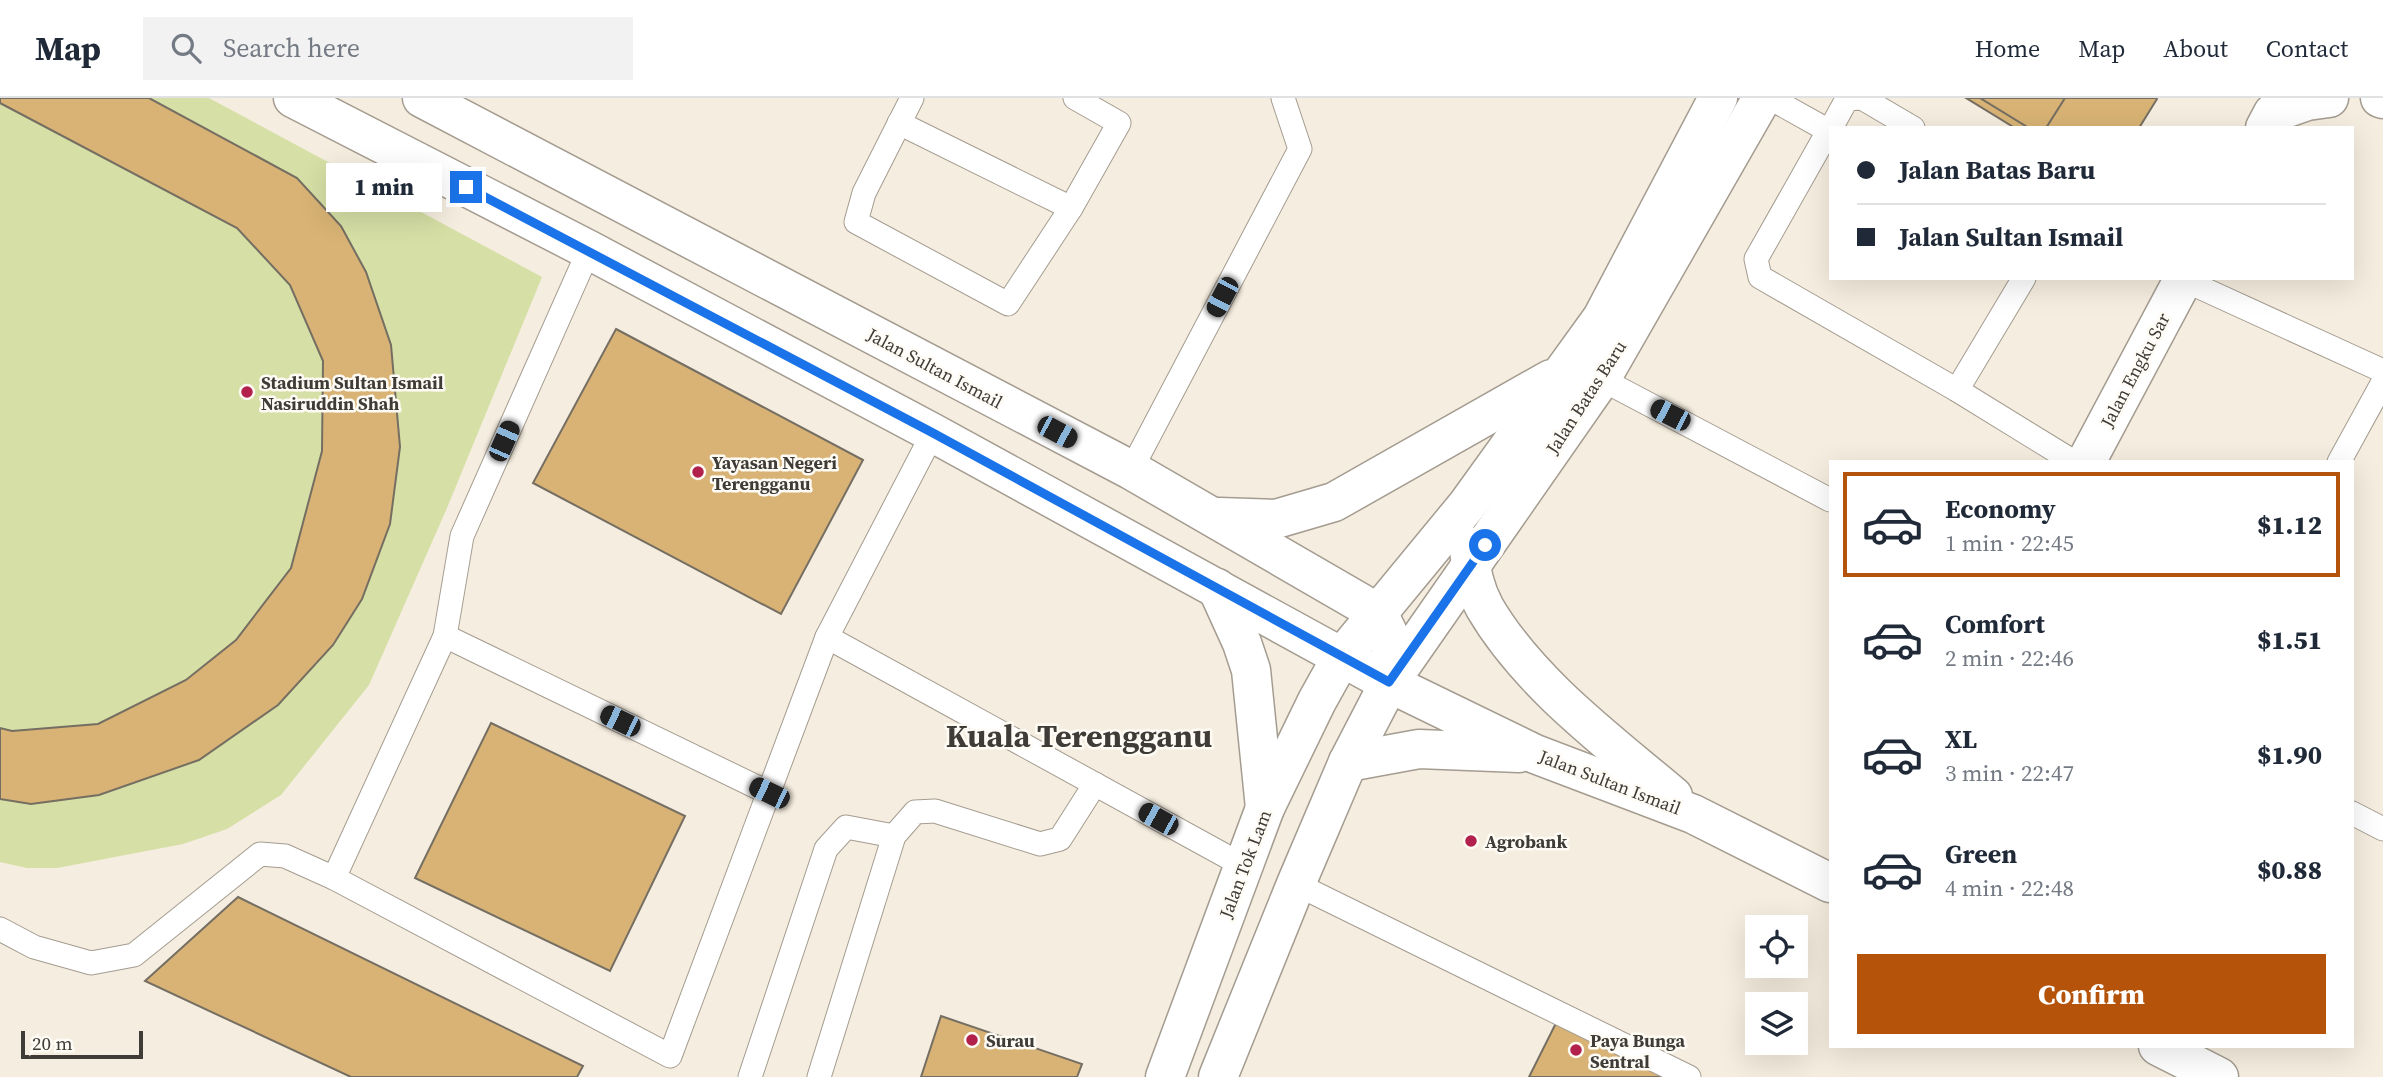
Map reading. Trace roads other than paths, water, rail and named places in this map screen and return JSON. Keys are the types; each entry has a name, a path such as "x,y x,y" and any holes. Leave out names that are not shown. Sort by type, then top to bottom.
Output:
{"main road":[{"name":"Jalan Sultan Ismail","path":"293,98 589,250 933,433 1341,658 1535,754 1693,814 1829,882"},
{"name":"Jalan Sultan Ismail","path":"422,98 1131,471 1378,613"},
{"name":"Jalan Batas Baru","path":"1341,658 1467,505 1602,318 1718,98"},
{"name":"Jalan Batas Baru","path":"1389,682 1601,379 1762,98"},
{"path":"2270,113 2307,101 2329,98"},
{"name":"Jalan Engku Sar","path":"2087,460 2183,280"},
{"path":"1213,517 1276,519 1334,502 1562,373"},
{"path":"1467,505 1470,566 1484,606 1515,651 1572,710 1693,814"},
{"path":"1217,588 1251,670 1265,807"},
{"path":"1218,1077 1348,762 1389,682 1391,639 1378,613"},
{"name":"Jalan Tok Lam","path":"1165,1077 1265,807 1341,658"},
{"path":"1348,762 1419,749 1535,754"},
{"path":"2162,1048 2220,1077"}],"lane":[{"path":"912,98 864,193 856,222 1008,304 1070,208 1119,123 1075,98"},
{"path":"1131,471 1300,149 1283,98"},
{"path":"1770,98 1829,128"},
{"path":"1832,126 1847,99 1862,98 1910,126"},
{"path":"899,123 1070,208"},
{"path":"1829,131 1756,259 1760,277 1957,390 2071,460"},
{"path":"334,878 445,636 462,537 589,250"},
{"path":"1957,390 2023,280"},
{"path":"2186,280 2383,371"},
{"path":"1601,379 1829,499"},
{"path":"2340,460 2383,382"},
{"path":"0,929 34,947 91,963 134,955 260,854 285,856 334,878 666,1067 827,637 933,433"},
{"path":"445,636 769,793"},
{"path":"827,637 1244,866"},
{"path":"819,1077 894,836 915,812 935,811 1041,845 1060,839 1095,784"},
{"path":"2354,814 2383,829"},
{"path":"750,1077 825,849 845,827 894,836"},
{"path":"1296,884 1689,1077"}],"place":[{"name":"Stadium Sultan Ismail Nasiruddin Shah","path":"247,392"},
{"name":"Yayasan Negeri Terengganu","path":"698,472"},
{"name":"Agrobank","path":"1471,841"},
{"name":"Surau","path":"972,1040"},
{"name":"Paya Bunga Sentral","path":"1576,1050"}],"district":[{"name":"Kuala Terengganu","path":"1079,736"}]}
